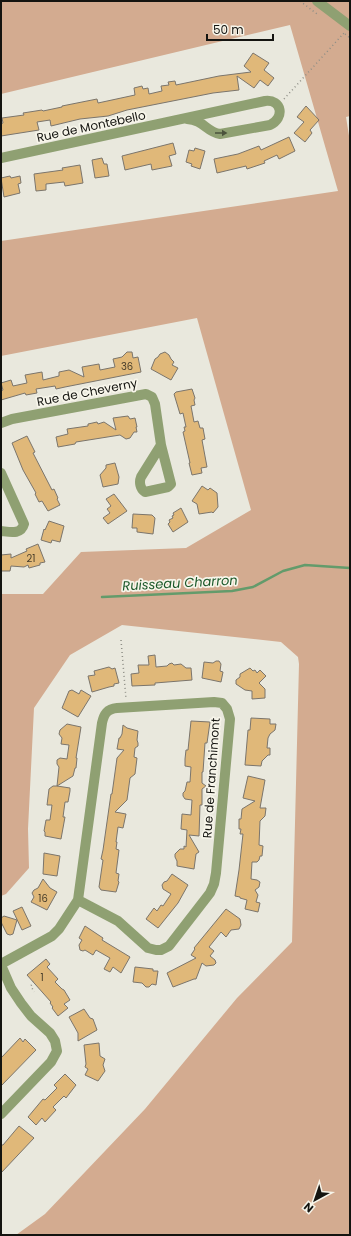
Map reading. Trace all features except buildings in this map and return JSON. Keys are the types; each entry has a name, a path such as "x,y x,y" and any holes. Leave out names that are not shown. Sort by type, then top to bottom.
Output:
{"street":[{"path":"316,1 347,30"},
{"name":"Rue de Montebello","path":"1,158 265,101 271,101 278,106"},
{"path":"187,119 198,121 213,132 220,134 275,123 280,115 278,106"},
{"name":"Rue de Cheverny","path":"1,423 12,419 146,394 152,397 155,404 161,445"},
{"path":"1,473 24,524 22,530 19,532 1,531"},
{"path":"1,495 6,485"},
{"name":"Rue de Franchimont","path":"1,964 53,935 63,924 78,900 103,719 106,712 109,709 127,707 222,703 229,714 229,724 215,878 210,893 169,946 161,950 148,948 118,921 78,900"},
{"path":"1,964 11,988 36,1021 54,1038 57,1048 51,1062 1,1114"}],"path":[{"path":"278,106 347,30"},
{"path":"121,640 127,707"},
{"path":"33,981 31,986 34,992"}],"shaded area":[{"path":"1,1 350,1 350,116 346,117 350,142 350,1235 16,1235 45,1214 145,1109 237,998 292,942 299,664 298,657 281,642 122,625 70,655 34,708 28,829 29,868 6,894 1,896 1,594 43,594 81,552 186,548 251,510 197,318 1,356 1,241 338,191 290,25 1,94"}],"waterway":[{"name":"Ruisseau Charron","path":"102,597 232,591 253,587 283,571 305,565 350,568"}]}
